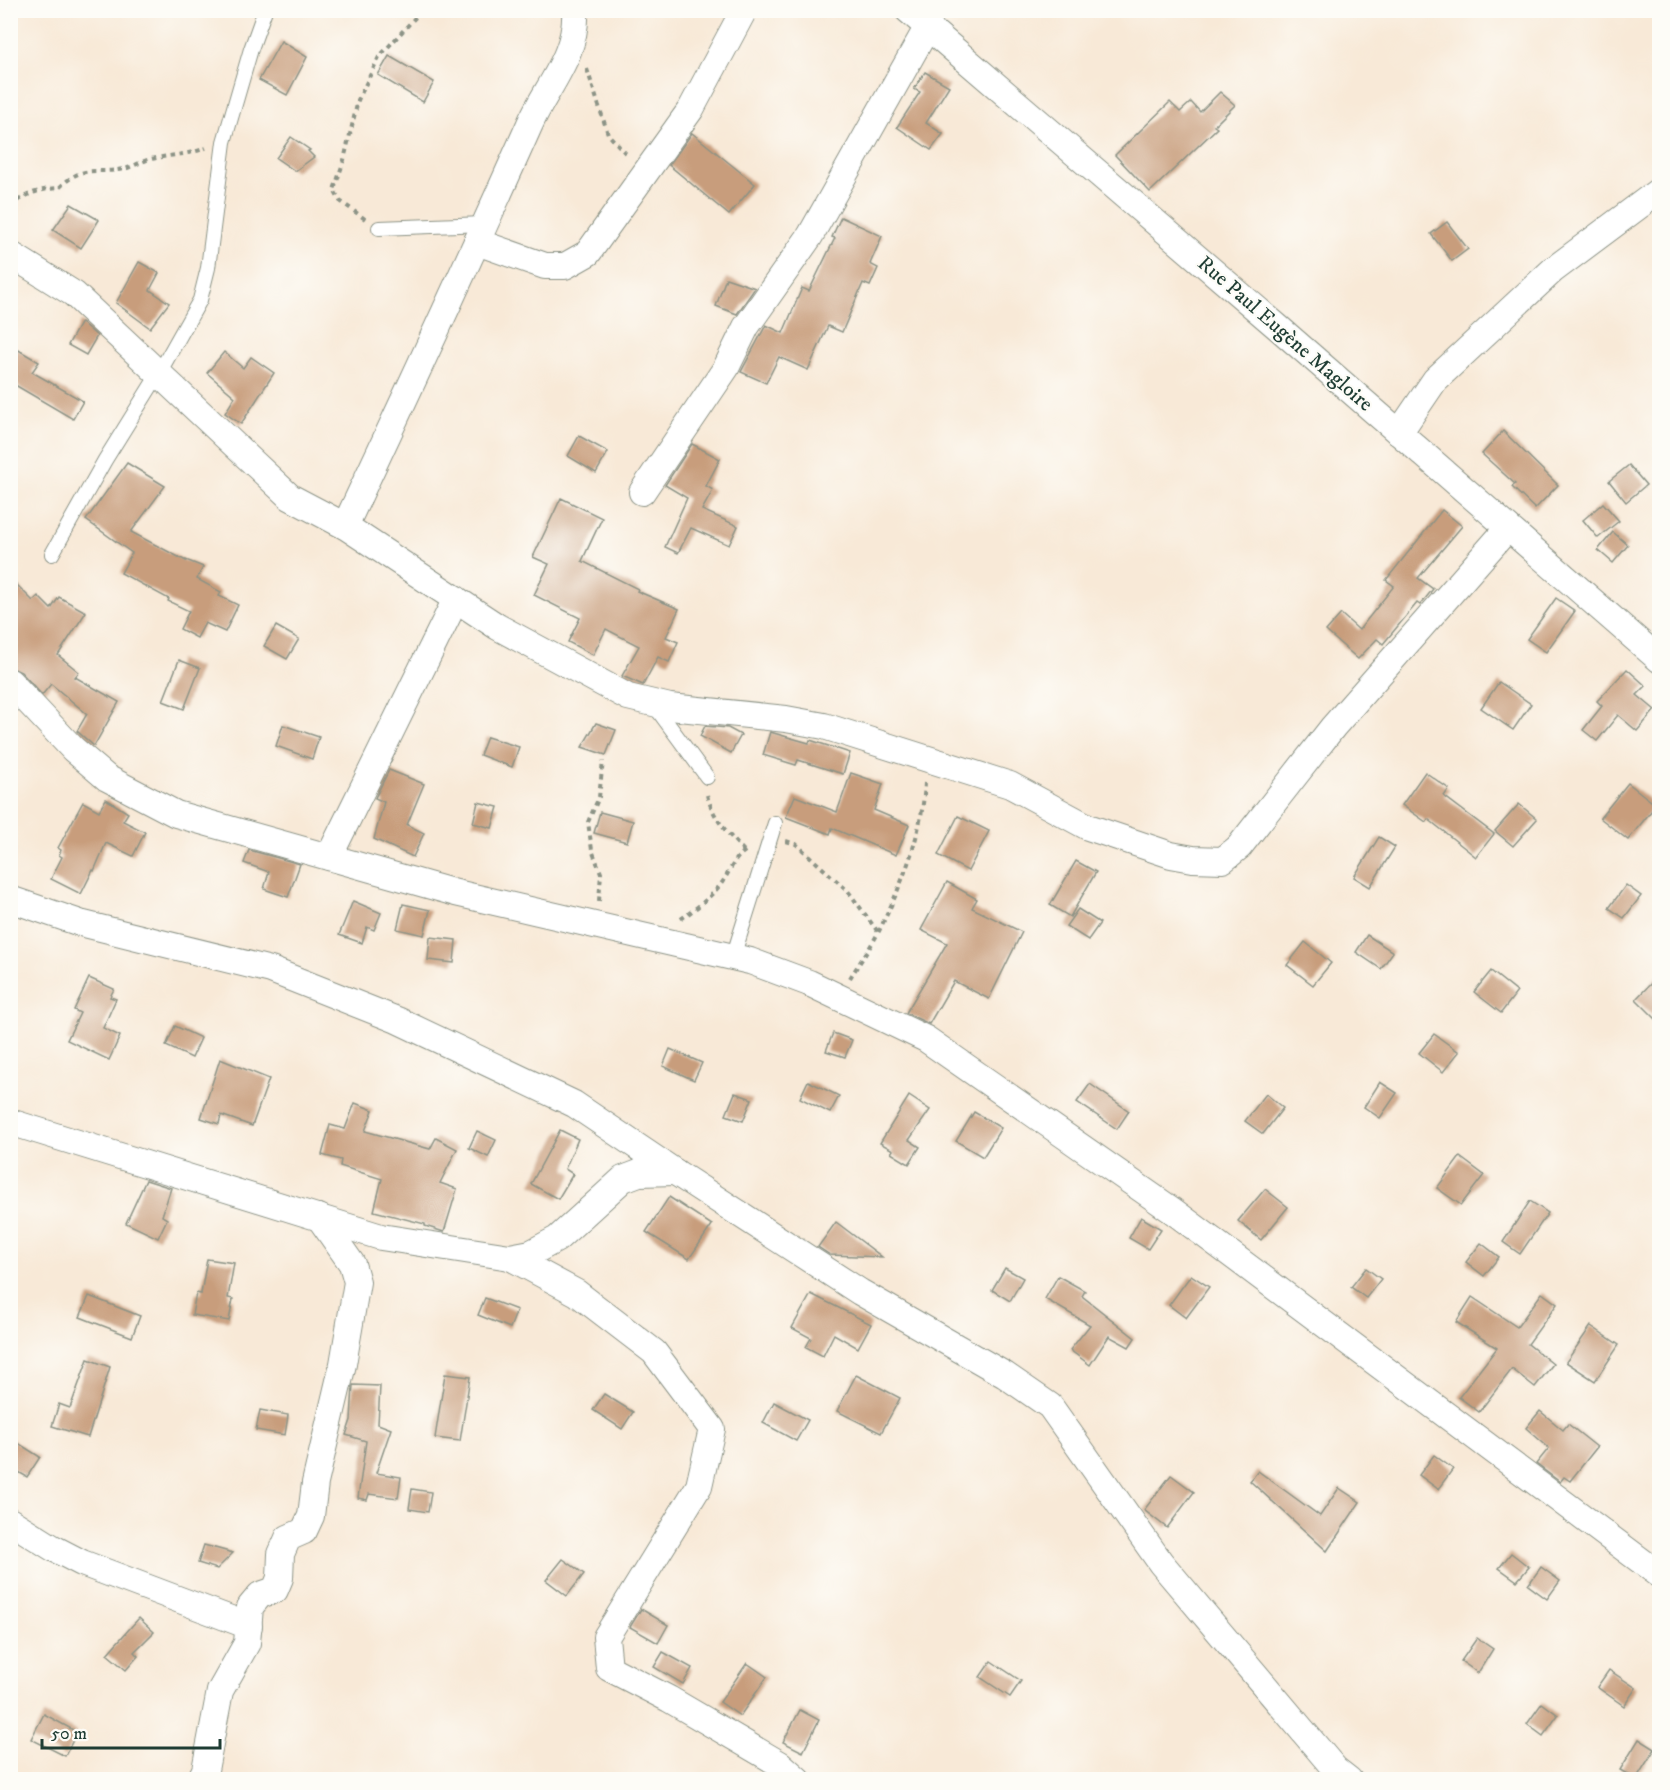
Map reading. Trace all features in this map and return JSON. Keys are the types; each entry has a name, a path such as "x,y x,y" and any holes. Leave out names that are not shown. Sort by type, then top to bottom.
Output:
{"street":[{"path":"345,526 534,114 562,68 571,42 576,19 575,10"},
{"path":"481,233 545,266 565,266 588,253 691,109 744,10"},
{"name":"Rue Paul Eugène Magloire","path":"908,10 1659,660"},
{"path":"642,492 726,368 746,327 810,236 927,28"},
{"path":"1399,433 1435,380 1460,356 1553,270 1659,190"},
{"path":"10,254 74,294 290,498 345,526 498,627 628,697 670,707 786,719 824,726 1010,785 1088,827 1171,855 1193,859 1223,860 1239,847 1333,727 1508,528"},
{"path":"329,857 456,599"},
{"path":"10,682 73,749 107,778 176,814 456,893 750,961 800,979 926,1039 1173,1211 1659,1575"},
{"path":"10,899 80,923 271,970 397,1020 574,1104 860,1292 1005,1375 1050,1406 1161,1563 1335,1769 1349,1779"},
{"path":"10,1122 381,1237 510,1257 577,1293 654,1352 712,1429 699,1486 606,1637 609,1668 679,1705 780,1764 798,1779"},
{"path":"510,1257 531,1253 557,1239 623,1179 639,1173 675,1172"},
{"path":"200,1779 205,1770 220,1691 247,1643 250,1606 260,1595 275,1590 280,1578 281,1554 288,1538 304,1531 311,1516 315,1483 343,1364 357,1282 352,1264 319,1217"},
{"path":"10,1521 82,1563 249,1626"}],"lane":[{"path":"52,554 200,300 208,268 224,142 265,10"},
{"path":"379,228 481,233"},
{"path":"653,703 707,777"},
{"path":"733,957 775,824"}],"path":[{"path":"379,228 340,201 334,190 344,160 358,100 379,57 422,10"},
{"path":"571,42 589,72 608,134 645,174"},
{"path":"10,206 40,189 59,188 71,176 82,172 127,168 149,160 195,152 224,142"},
{"path":"839,997 878,933 913,853 926,777 921,757"},
{"path":"589,924 600,900 601,873 592,850 588,822 599,797 603,761"},
{"path":"707,777 706,790 711,808 722,827 744,851"}],"building":[{"path":"281,41 307,57 287,95 259,80"},
{"path":"389,56 434,82 423,102 378,75"},
{"path":"925,72 949,86 926,123 943,134 931,150 897,127 920,92 914,89"},
{"path":"1220,92 1235,105 1214,126 1217,128 1150,192 1115,155 1170,102 1180,112 1191,102 1200,112"},
{"path":"692,133 755,184 729,215 669,165"},
{"path":"291,137 310,150 308,151 314,157 295,171 276,158"},
{"path":"71,204 99,220 81,248 53,230"},
{"path":"841,217 882,236 870,264 878,268 870,286 863,283 842,332 828,326 808,370 779,357 766,383 741,372 766,325 783,333 802,288 809,291 835,238 832,237"},
{"path":"1447,222 1468,249 1452,261 1431,234"},
{"path":"139,262 159,273 150,290 169,303 150,328 116,303"},
{"path":"726,278 755,288 737,314 716,306"},
{"path":"81,322 97,336 86,355 68,345"},
{"path":"10,345 39,362 32,372 83,401 73,419 10,382"},
{"path":"224,352 243,368 251,357 274,373 241,424 225,413 235,397 207,373"},
{"path":"1503,431 1558,485 1535,509 1512,487 1515,484 1482,454"},
{"path":"579,436 608,452 596,473 568,456"},
{"path":"692,444 720,459 706,486 713,490 702,510 738,526 729,545 691,528 678,553 665,547 687,498 665,485"},
{"path":"127,463 165,486 131,532 186,561 203,567 197,579 221,592 219,596 238,605 225,632 205,623 197,638 180,629 189,611 121,573 132,553 86,520"},
{"path":"1629,465 1646,485 1626,502 1609,481"},
{"path":"561,498 602,518 582,561 638,589 637,591 679,609 666,637 678,642 669,662 658,657 643,685 622,676 639,646 606,629 593,655 568,642 580,618 534,595 549,564 533,557"},
{"path":"1603,503 1619,521 1598,538 1583,520"},
{"path":"1442,510 1462,526 1418,578 1433,589 1420,605 1417,603 1383,644 1377,639 1358,659 1326,631 1341,614 1359,630 1394,586 1386,580"},
{"path":"1613,532 1628,545 1613,563 1598,550"},
{"path":"10,578 33,601 38,596 51,609 59,597 86,612 58,655 79,672 75,677 119,702 94,746 77,731 87,714 51,684 42,695 21,672 10,667"},
{"path":"1556,598 1575,611 1546,652 1527,639"},
{"path":"276,626 299,639 287,659 264,646"},
{"path":"179,660 200,668 184,709 163,701"},
{"path":"1627,669 1646,686 1637,695 1655,710 1637,731 1618,715 1597,741 1583,730 1602,706 1597,701"},
{"path":"1499,682 1531,704 1513,730 1481,708"},
{"path":"596,723 616,730 606,755 582,747"},
{"path":"283,725 319,737 312,759 276,746"},
{"path":"705,726 728,728 741,735 731,753 700,736"},
{"path":"770,732 809,743 810,740 850,753 843,774 798,760 796,765 763,755"},
{"path":"487,737 519,747 512,767 480,755"},
{"path":"389,770 424,784 407,825 424,833 413,857 374,839 384,802 375,798"},
{"path":"1425,772 1449,789 1444,796 1494,834 1476,857 1428,819 1426,822 1402,805"},
{"path":"851,773 883,784 874,810 909,825 896,855 832,828 830,834 786,817 795,796 837,812"},
{"path":"1628,783 1656,805 1628,840 1600,818"},
{"path":"106,799 128,813 123,821 145,832 133,856 106,843 81,894 51,879 62,857 59,855 61,850 58,848 83,802 99,811"},
{"path":"478,802 498,807 492,828 473,823"},
{"path":"1519,804 1537,819 1513,846 1495,831"},
{"path":"600,812 633,821 627,842 594,833"},
{"path":"958,816 989,831 968,871 938,855"},
{"path":"1379,837 1395,847 1370,887 1354,877"},
{"path":"249,850 300,864 288,897 264,889 269,872 244,863"},
{"path":"1076,861 1096,872 1070,917 1050,905"},
{"path":"947,882 977,899 972,908 1022,932 989,999 954,981 929,1024 906,1013 947,943 921,930"},
{"path":"1626,885 1641,896 1624,918 1609,908"},
{"path":"353,901 381,913 374,930 367,927 362,943 339,935"},
{"path":"403,904 430,910 424,935 397,929"},
{"path":"1078,909 1100,923 1088,940 1066,926"},
{"path":"1367,935 1393,952 1381,969 1356,952"},
{"path":"430,937 456,940 454,963 428,960"},
{"path":"1305,942 1331,963 1313,985 1287,965"},
{"path":"1491,971 1517,992 1501,1013 1474,992"},
{"path":"1659,975 1659,1022 1636,999"},
{"path":"89,978 114,989 110,997 116,999 103,1028 120,1036 109,1060 67,1040 80,1013 74,1010"},
{"path":"175,1026 201,1038 192,1058 166,1046"},
{"path":"833,1033 852,1040 845,1057 826,1051"},
{"path":"1434,1034 1459,1052 1443,1072 1419,1053"},
{"path":"670,1049 702,1063 694,1080 663,1066"},
{"path":"220,1059 269,1079 252,1126 221,1115 219,1124 201,1118"},
{"path":"808,1081 839,1096 830,1113 800,1098"},
{"path":"1380,1082 1397,1093 1380,1118 1364,1107"},
{"path":"1090,1084 1129,1111 1117,1129 1077,1102"},
{"path":"735,1093 752,1099 743,1121 726,1115"},
{"path":"1266,1094 1283,1108 1263,1134 1245,1121"},
{"path":"909,1096 930,1110 909,1140 920,1147 909,1164 891,1153 893,1150 880,1143"},
{"path":"355,1103 373,1110 365,1131 430,1149 436,1138 457,1149 440,1183 457,1189 444,1232 425,1226 425,1224 374,1211 382,1179 340,1166 341,1160 322,1155 330,1125 345,1129"},
{"path":"974,1112 1001,1128 983,1157 956,1141"},
{"path":"560,1130 578,1139 565,1169 573,1174 558,1199 531,1184"},
{"path":"477,1131 496,1140 488,1157 469,1148"},
{"path":"1460,1157 1484,1175 1461,1205 1437,1188"},
{"path":"146,1180 171,1188 162,1216 167,1219 158,1238 126,1223"},
{"path":"1265,1189 1288,1207 1261,1240 1238,1221"},
{"path":"669,1197 712,1225 689,1259 646,1232"},
{"path":"1530,1201 1548,1213 1520,1254 1503,1242"},
{"path":"1141,1217 1161,1229 1148,1249 1129,1238"},
{"path":"836,1222 882,1257 830,1255 818,1247"},
{"path":"1481,1243 1499,1257 1484,1276 1466,1262"},
{"path":"207,1259 234,1263 228,1298 233,1299 229,1321 192,1315 196,1293 201,1294"},
{"path":"1005,1268 1023,1278 1010,1301 992,1290"},
{"path":"1366,1268 1381,1279 1366,1298 1351,1287"},
{"path":"1191,1275 1209,1287 1186,1318 1169,1305"},
{"path":"1058,1276 1085,1291 1082,1296 1135,1338 1129,1347 1109,1336 1090,1365 1070,1350 1090,1325 1045,1299"},
{"path":"1542,1293 1557,1304 1528,1344 1553,1364 1535,1387 1512,1369 1479,1412 1459,1397 1497,1348 1456,1322 1472,1297 1517,1327"},
{"path":"811,1294 871,1324 858,1348 834,1334 823,1356 806,1347 811,1338 792,1328"},
{"path":"89,1296 140,1316 132,1337 80,1317"},
{"path":"485,1298 517,1310 510,1328 478,1315"},
{"path":"1591,1326 1619,1345 1595,1381 1566,1362"},
{"path":"88,1359 110,1367 88,1437 52,1426 59,1404 70,1408"},
{"path":"445,1374 470,1377 460,1441 435,1438"},
{"path":"856,1375 900,1398 881,1433 837,1411"},
{"path":"353,1385 380,1386 378,1424 391,1429 376,1473 401,1477 398,1498 369,1494 367,1500 358,1498 366,1441 346,1435 351,1420"},
{"path":"604,1394 633,1412 622,1429 593,1410"},
{"path":"774,1402 808,1420 796,1441 763,1423"},
{"path":"260,1410 288,1415 285,1435 256,1430"},
{"path":"1540,1411 1563,1430 1568,1424 1597,1447 1570,1481 1564,1477 1560,1482 1536,1464 1549,1448 1526,1428"},
{"path":"10,1438 40,1457 27,1477 10,1467"},
{"path":"1434,1455 1453,1469 1438,1489 1419,1475"},
{"path":"1258,1471 1320,1516 1339,1488 1360,1502 1327,1551 1250,1481"},
{"path":"1171,1475 1194,1492 1167,1528 1144,1510"},
{"path":"412,1489 431,1492 428,1512 409,1509"},
{"path":"204,1545 233,1553 217,1569 198,1563"},
{"path":"1511,1553 1529,1567 1517,1581 1499,1568"},
{"path":"563,1559 584,1574 567,1596 546,1580"},
{"path":"1541,1567 1560,1581 1547,1599 1528,1585"},
{"path":"641,1609 668,1625 658,1643 630,1627"},
{"path":"139,1618 154,1632 134,1652 138,1656 126,1670 107,1654"},
{"path":"1477,1638 1493,1649 1478,1673 1461,1661"},
{"path":"663,1652 692,1668 683,1684 654,1667"},
{"path":"991,1661 1021,1681 1010,1697 980,1677"},
{"path":"747,1663 767,1677 740,1716 720,1702"},
{"path":"1609,1670 1636,1688 1624,1706 1597,1687"},
{"path":"1542,1703 1558,1715 1543,1736 1527,1724"},
{"path":"800,1710 819,1720 803,1752 783,1742"},
{"path":"44,1714 77,1732 65,1756 31,1739"},
{"path":"1639,1739 1655,1749 1636,1779 1620,1770"}]}
